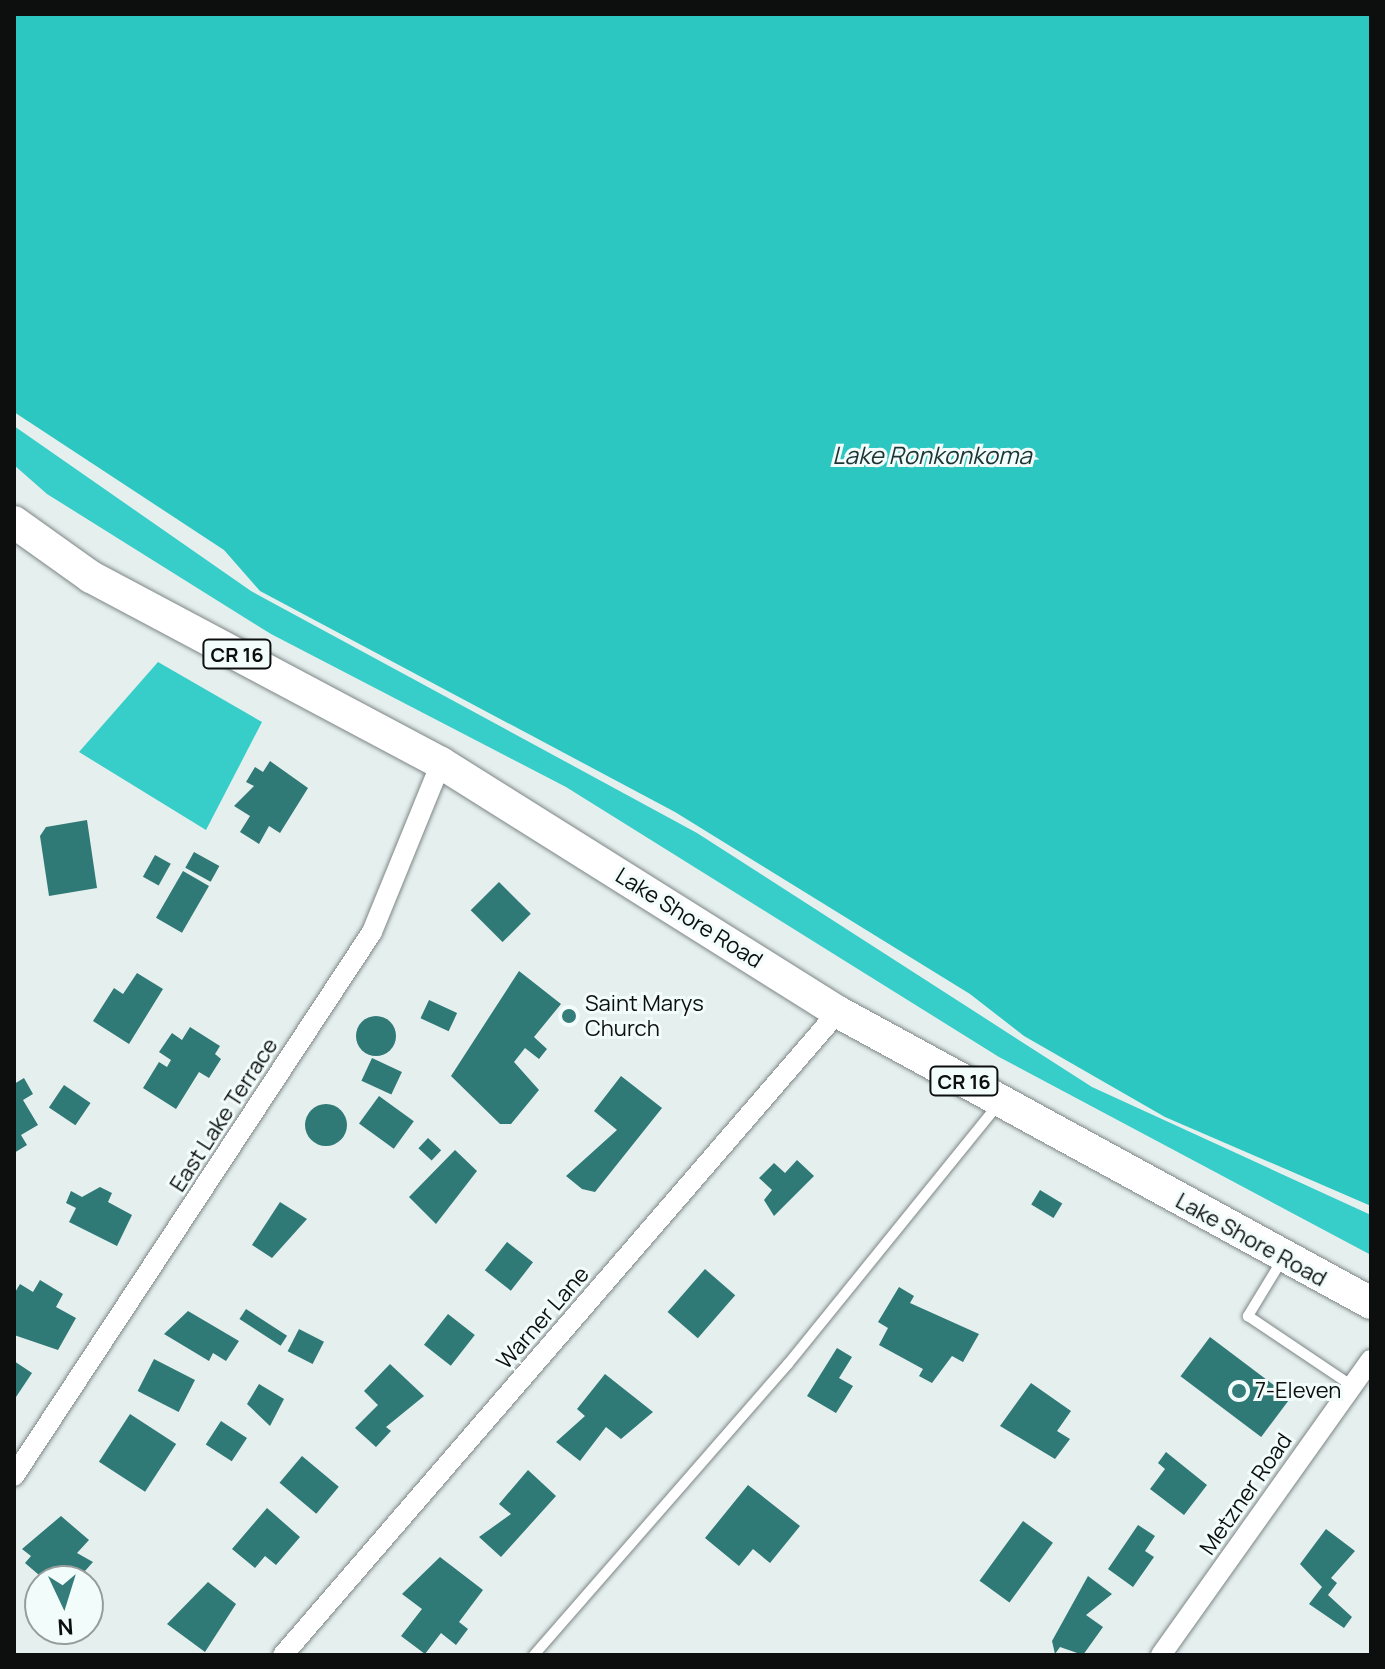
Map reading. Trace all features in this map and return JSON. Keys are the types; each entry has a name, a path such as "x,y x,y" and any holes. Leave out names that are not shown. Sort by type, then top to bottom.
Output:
{"main road":[{"name":"Lake Shore Road","path":"14,522 91,577 441,763 838,1012 1283,1258 1371,1303"}],"street":[{"name":"East Lake Terrace","path":"14,1476 372,932 441,763"},
{"name":"Warner Lane","path":"283,1655 838,1012"},
{"name":"Metzner Road","path":"1161,1655 1371,1360"}],"lane":[{"path":"534,1655 788,1364 1000,1101"},
{"path":"1283,1258 1248,1316 1352,1386"}],"shaded area":[{"path":"14,426 251,591 697,833 1092,1087 1371,1215 1371,1255 999,1057 566,787 271,634 47,494 14,465"},
{"path":"158,662 262,722 206,830 79,752"}],"water":[{"name":"Lake Ronkonkoma","path":"14,14 1371,14 1371,1206 1165,1117 1024,1036 970,994 675,812 260,591 224,550 14,412"}],"building":[{"path":"270,761 308,788 280,833 269,826 259,844 240,832 250,816 234,806 254,786 246,782 255,767 263,772"},
{"path":"87,820 97,888 49,896 40,836 46,827"},
{"path":"194,852 219,866 211,882 185,868"},
{"path":"155,855 171,864 159,886 143,877"},
{"path":"183,871 209,886 182,933 156,918"},
{"path":"499,882 531,914 503,942 471,910"},
{"path":"519,971 561,1004 534,1037 547,1049 539,1059 525,1048 514,1062 539,1090 511,1124 500,1124 451,1076"},
{"path":"137,973 163,989 129,1044 93,1021 114,988 123,994"},
{"path":"429,1000 457,1013 449,1031 421,1018"},
{"path":"376,1016 390,1022 396,1036 390,1050 376,1056 362,1050 356,1036 362,1022"},
{"path":"190,1027 220,1046 215,1054 221,1059 209,1078 199,1072 176,1109 143,1088 159,1062 167,1067 171,1060 159,1052 172,1033 182,1040"},
{"path":"372,1058 402,1072 391,1095 361,1081"},
{"path":"621,1076 662,1108 595,1192 582,1189 566,1176 617,1130 594,1111"},
{"path":"24,1078 33,1094 23,1100 38,1125 21,1135 27,1145 14,1153 14,1084"},
{"path":"64,1085 91,1103 75,1125 49,1107"},
{"path":"379,1096 414,1121 394,1149 359,1124"},
{"path":"326,1104 341,1110 347,1125 341,1140 326,1146 311,1140 305,1125 311,1110"},
{"path":"428,1138 441,1150 432,1161 418,1148"},
{"path":"455,1150 477,1171 436,1224 409,1197"},
{"path":"797,1160 814,1176 774,1216 764,1200 772,1190 759,1178 774,1163 785,1173"},
{"path":"100,1187 112,1193 108,1202 132,1215 117,1246 69,1222 76,1208 66,1203 71,1191 82,1197"},
{"path":"1040,1190 1062,1203 1054,1218 1031,1205"},
{"path":"280,1202 307,1219 272,1258 252,1245"},
{"path":"507,1242 533,1262 511,1291 485,1270"},
{"path":"705,1269 735,1295 698,1338 668,1312"},
{"path":"40,1280 63,1294 56,1307 76,1318 58,1350 14,1335 14,1294 20,1284 33,1292"},
{"path":"899,1287 914,1296 910,1303 979,1334 963,1362 952,1356 932,1383 919,1376 923,1369 879,1345 888,1328 878,1322"},
{"path":"246,1309 287,1336 281,1346 239,1319"},
{"path":"188,1311 239,1341 226,1361 213,1353 209,1361 164,1334"},
{"path":"448,1314 475,1335 451,1366 424,1345"},
{"path":"299,1329 324,1342 313,1364 288,1351"},
{"path":"1210,1337 1291,1398 1261,1437 1181,1376"},
{"path":"837,1348 852,1357 839,1378 853,1386 836,1413 807,1396"},
{"path":"154,1359 195,1380 179,1412 138,1391"},
{"path":"14,1361 32,1373 14,1400"},
{"path":"390,1364 424,1396 386,1427 391,1431 376,1447 355,1428 378,1405 364,1391"},
{"path":"605,1374 653,1412 621,1439 606,1427 580,1461 556,1442 585,1416 577,1409"},
{"path":"1031,1383 1071,1411 1057,1431 1070,1439 1055,1459 1000,1426"},
{"path":"259,1384 284,1399 270,1426 247,1404"},
{"path":"130,1414 176,1444 145,1492 99,1462"},
{"path":"221,1421 247,1438 232,1461 206,1444"},
{"path":"1166,1452 1207,1485 1184,1515 1150,1489 1165,1469 1158,1463"},
{"path":"302,1456 339,1487 316,1514 280,1483"},
{"path":"528,1470 556,1496 501,1557 479,1537 511,1514 499,1504"},
{"path":"748,1485 800,1526 770,1563 753,1549 739,1566 705,1538"},
{"path":"267,1508 300,1537 276,1565 265,1556 255,1568 232,1549"},
{"path":"61,1516 89,1540 77,1553 93,1562 90,1565 27,1565 25,1563 31,1556 22,1549"},
{"path":"1023,1521 1053,1543 1009,1603 980,1581"},
{"path":"1138,1525 1155,1536 1145,1551 1154,1557 1133,1587 1108,1569"},
{"path":"1326,1529 1355,1551 1331,1578 1337,1583 1328,1595 1352,1617 1344,1628 1309,1604 1322,1587 1300,1564"},
{"path":"440,1557 483,1590 459,1622 468,1629 456,1645 441,1633 425,1654 401,1636 422,1609 402,1594"},
{"path":"1088,1576 1112,1594 1086,1615 1103,1627 1083,1655 1060,1647 1055,1654 1052,1641"},
{"path":"208,1582 236,1604 205,1652 167,1624"}],"place":[{"name":"Saint Marys Church","path":"569,1016"},
{"name":"7-Eleven","path":"1239,1391"}]}
